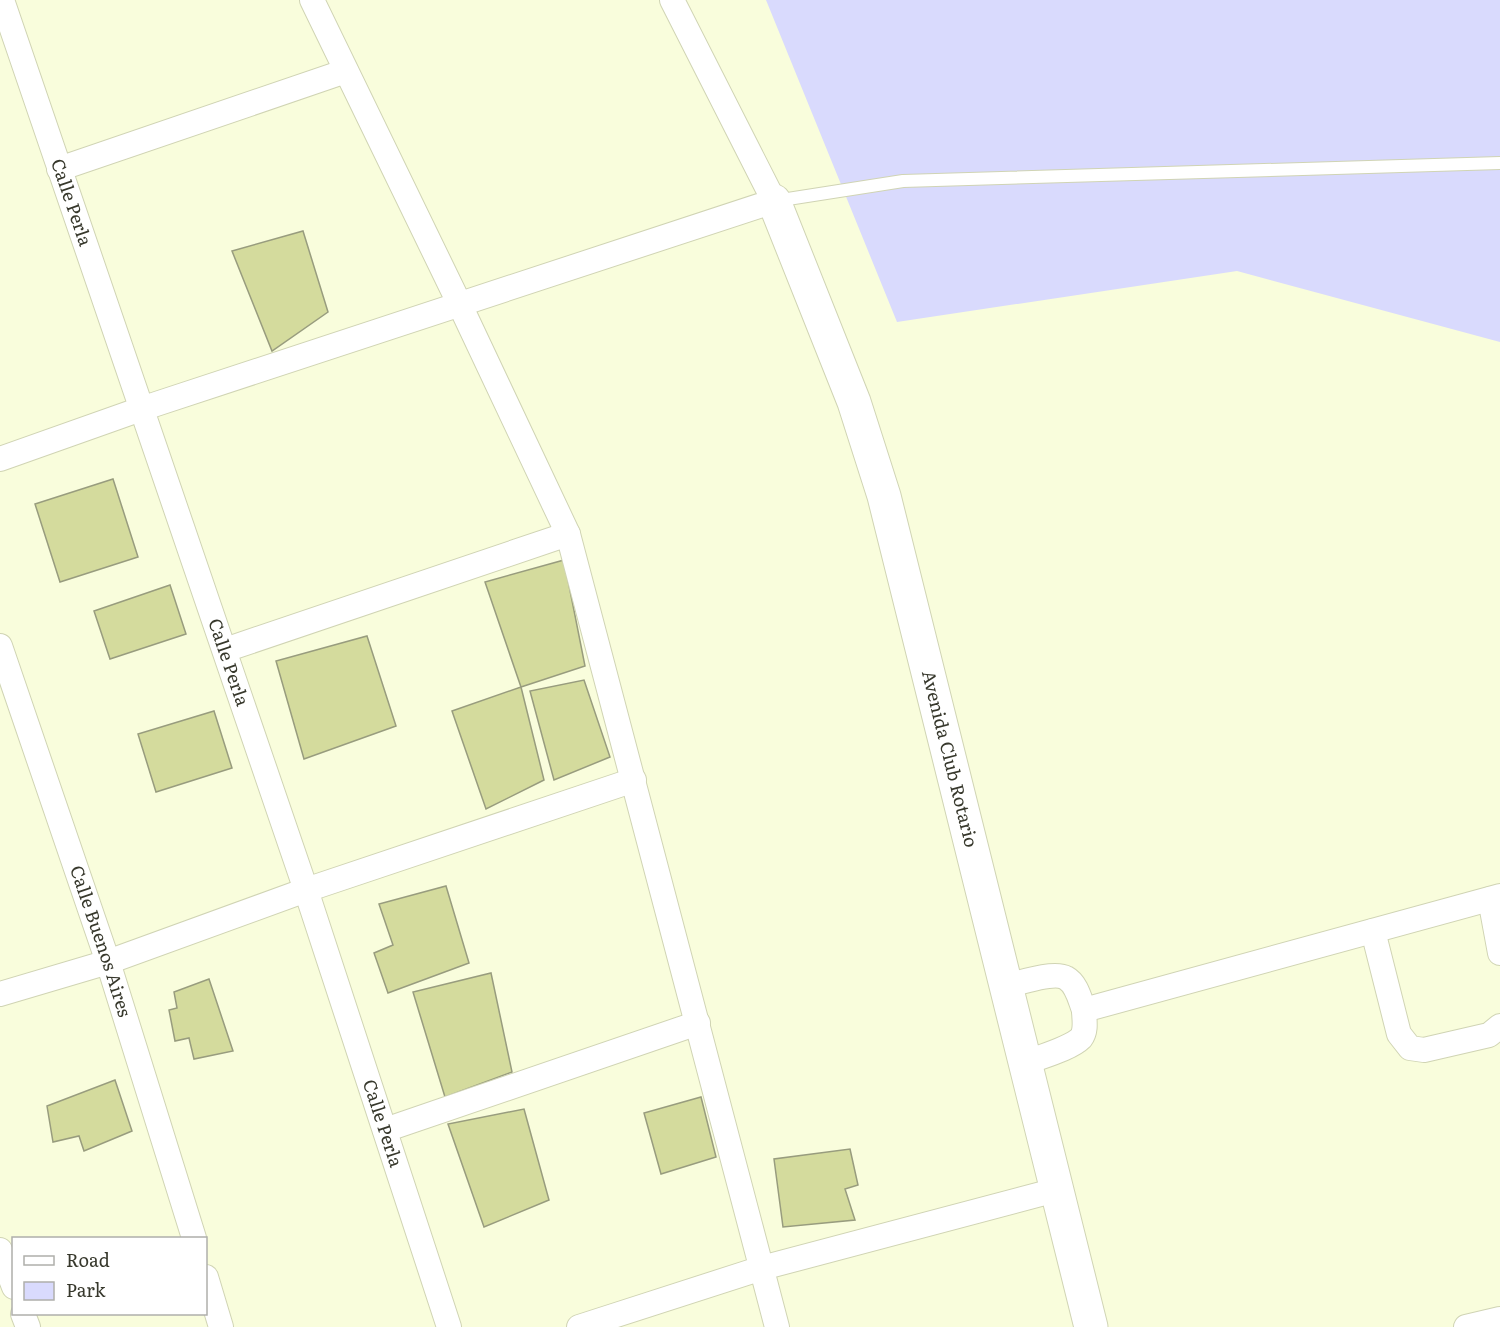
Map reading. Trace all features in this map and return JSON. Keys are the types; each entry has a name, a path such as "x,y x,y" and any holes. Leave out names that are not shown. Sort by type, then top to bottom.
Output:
{"main road":[{"name":"Avenida Club Rotario","path":"774,201 855,402 884,496 1024,1063 1092,1327"}],"street":[{"name":"Calle Perla","path":"2,0 306,890 449,1327"},
{"path":"312,0 568,534 777,1327"},
{"path":"0,459 141,409 774,201 672,0"},
{"path":"59,169 346,71"},
{"path":"225,650 568,534"},
{"name":"Calle Buenos Aires","path":"0,646 108,962 193,1237"},
{"path":"0,994 108,962 306,890 633,780"},
{"path":"1084,1010 1495,897 1500,953"},
{"path":"1373,931 1399,1034 1410,1048 1424,1050 1489,1035 1500,1026"},
{"path":"1006,986 1054,975 1066,978 1076,989 1084,1010 1085,1028 1082,1037 1071,1045 1024,1063"},
{"path":"385,1130 698,1023"},
{"path":"579,1327 762,1268 1056,1190"},
{"path":"0,1250 12,1282"},
{"path":"207,1280 221,1327"},
{"path":"1466,1327 1500,1319"}],"lane":[{"path":"774,201 903,181 1500,163"}],"green space":[{"path":"766,0 1500,0 1500,342 1237,271 897,322"}],"building":[{"path":"303,231 328,312 272,351 232,251"},
{"path":"113,479 138,557 60,582 35,504"},
{"path":"564,560 585,666 521,687 485,582"},
{"path":"170,585 186,634 110,659 94,611"},
{"path":"367,636 396,726 304,759 276,661"},
{"path":"584,680 610,757 554,780 530,691"},
{"path":"521,687 544,780 486,809 452,711"},
{"path":"214,711 232,768 156,792 138,734"},
{"path":"446,886 469,963 388,993 374,953 393,945 379,904"},
{"path":"491,973 512,1072 445,1097 413,992"},
{"path":"209,979 233,1051 194,1059 189,1038 175,1041 169,1010 177,1008 174,992"},
{"path":"115,1080 132,1131 84,1151 79,1136 53,1142 47,1106"},
{"path":"701,1097 716,1157 661,1174 644,1113"},
{"path":"524,1109 549,1200 484,1227 448,1124"},
{"path":"850,1149 858,1185 845,1189 855,1220 783,1227 774,1159"}]}
